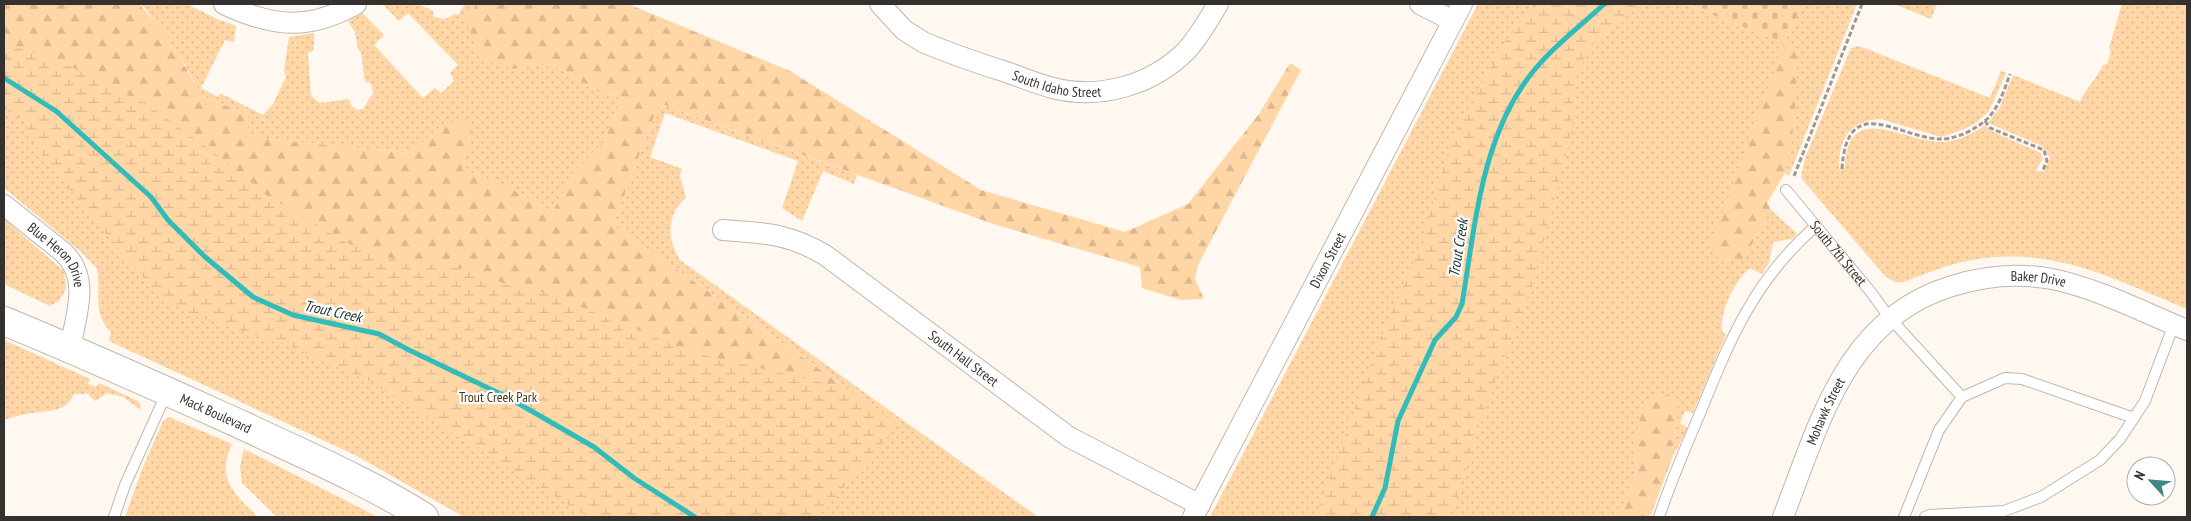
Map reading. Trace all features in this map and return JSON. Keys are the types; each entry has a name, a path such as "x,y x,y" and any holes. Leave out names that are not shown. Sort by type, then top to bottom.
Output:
{"main road":[{"name":"Mack Boulevard","path":"4,321 70,348 359,480 424,517"}],"street":[{"path":"224,4 253,18 292,24 342,12 356,4"},
{"name":"South Idaho Street","path":"880,4 904,30 923,42 944,51 1053,88 1088,92 1124,87 1147,79 1168,66 1186,51 1201,32 1218,4"},
{"path":"1420,4 1452,22"},
{"name":"Dixon Street","path":"1196,511 1462,4"},
{"name":"Blue Heron Drive","path":"4,205 64,252 72,260 79,274 79,299 70,348"},
{"name":"South Hall Street","path":"723,230 778,234 804,243 824,255 1069,437 1196,511"},
{"name":"Baker Drive","path":"1889,318 1912,302 1954,285 1998,276 2026,276 2080,287 2181,327"},
{"name":"Mohawk Street","path":"1783,517 1832,393 1848,365 1867,340 1889,318"}],"lane":[{"name":"South 7th Street","path":"1786,190 1870,291 1889,318 1962,397"},
{"path":"1659,517 1674,474 1739,321 1775,267 1816,226"},
{"path":"1925,517 1930,514 2004,511 2041,497 2100,460 2120,438 2145,401 2181,327"},
{"path":"1904,517 1939,430 1962,397 2005,378 2022,379 2134,418"},
{"path":"114,517 125,485 168,392"}],"path":[{"path":"1794,176 1862,4"},
{"path":"1842,169 1846,142 1854,132 1871,123 1888,125 1918,136 1948,139 1985,121 1997,105 2010,74"},
{"path":"1985,121 1990,128 2044,150 2047,161 2042,172"}],"green space":[{"path":"4,4 139,4 167,35 202,96 248,115 248,133 265,139 410,153 445,123 470,121 473,127 462,169 510,188 552,213 575,170 604,142 622,97 600,93 552,64 513,69 479,58 466,20 476,4 628,4 790,71 981,190 1125,232 1188,204 1259,114 1290,63 1301,70 1198,265 1195,279 1204,299 1181,300 1142,288 1140,267 993,224 659,103 613,225 848,389 704,355 676,346 547,293 510,286 467,269 401,262 349,244 264,194 216,154 151,107 69,66 21,48 4,47"},
{"path":"139,4 187,4 236,26 234,42 225,40 201,88 218,97 220,93 263,115 273,104 286,77 284,71 289,37 314,33 314,50 308,53 311,95 319,103 349,99 351,106 357,110 363,109 373,93 371,83 365,82 361,52 358,49 355,32 348,21 362,13 384,35 374,45 423,98 435,88 441,93 454,81 450,73 458,65 408,13 399,21 382,4 419,4 433,11 433,16 444,19 454,14 458,15 465,4 476,4 466,20 513,69 552,64 600,93 622,97 604,142 575,170 552,213 510,188 462,169 473,127 445,123 410,153 265,139 247,133 248,115 202,96 184,63 146,9"},
{"path":"1478,4 1685,4 1784,43 1803,4 1857,4 1789,176 1785,173 1795,118 1743,260 1771,210 1797,234 1792,239 1773,242 1769,263 1762,274 1750,268 1744,273 1734,288 1723,315 1722,332 1726,334 1693,413 1685,411 1680,423 1688,428 1673,456 1672,451 1678,408 1634,446 1637,469 1621,517 1210,517"},
{"path":"1534,4 1643,4 1591,44 1577,76 1571,135 1533,283 1482,416 1451,517 1316,517 1378,344 1419,250 1451,142 1502,46"},
{"path":"1685,4 1803,4 1784,43"},
{"path":"1894,4 1937,4 1931,19"},
{"path":"2122,4 2187,4 2187,309 2083,268 2029,257 1972,260 1903,282 1895,282 1885,276 1801,178 1805,158 1851,48 1859,46 1990,98 2001,71 2006,73 1989,111 1976,123 1941,137 1881,119 1861,123 1853,128 1844,141 1839,159 1839,169 1845,168 1848,147 1855,135 1865,129 1893,131 1924,140 1945,142 1975,132 1985,125 1989,130 2041,153 2043,159 2036,170 2043,173 2050,158 2042,146 1988,123 2000,107 2013,75 2080,102 2103,65 2107,64 2111,52 2109,48"},
{"name":"Trout Creek Park","path":"4,32 132,84 201,135 847,388 613,225 659,103 857,175 854,184 823,171 802,221 782,208 798,161 665,113 650,157 682,169 680,176 686,198 679,204 675,212 671,228 673,244 680,260 1038,517 464,517 353,454 109,341 111,332 105,325 99,310 97,268 79,250 4,188"},
{"path":"1784,43 1797,53 1795,118 1785,173 1767,203 1771,210 1743,260 1724,260 1708,252"},
{"name":"Trout Creek Park","path":"4,47 21,48 69,66 151,107 216,154 264,194 349,244 401,262 467,269 510,286 547,293 676,346 704,355 848,389 898,425 818,517 588,517 369,381 288,345 188,314 156,292 41,154 23,119 4,109"},
{"path":"4,219 64,271 66,289 59,301 50,306 4,284"},
{"path":"4,340 90,379 88,384 96,387 99,383 138,401 141,410 123,397 107,393 95,401 88,394 74,394 66,405 60,408 4,420"},
{"path":"1655,393 1669,395 1678,408 1672,451 1673,456 1650,517 1621,517 1637,470 1634,446 1642,409"},
{"path":"169,417 232,444 226,467 230,485 242,501 258,517 125,517 143,467 163,421"},
{"path":"244,449 378,517 277,517 242,483 240,466"}],"waterway":[{"name":"Trout Creek","path":"1372,517 1385,488 1398,421 1435,340 1456,317 1462,304 1485,174 1507,112 1524,84 1545,58 1604,4"},
{"name":"Trout Creek","path":"4,78 56,111 151,197 168,220 204,256 253,297 293,315 379,334 507,397 594,447 634,478 695,517"}]}
